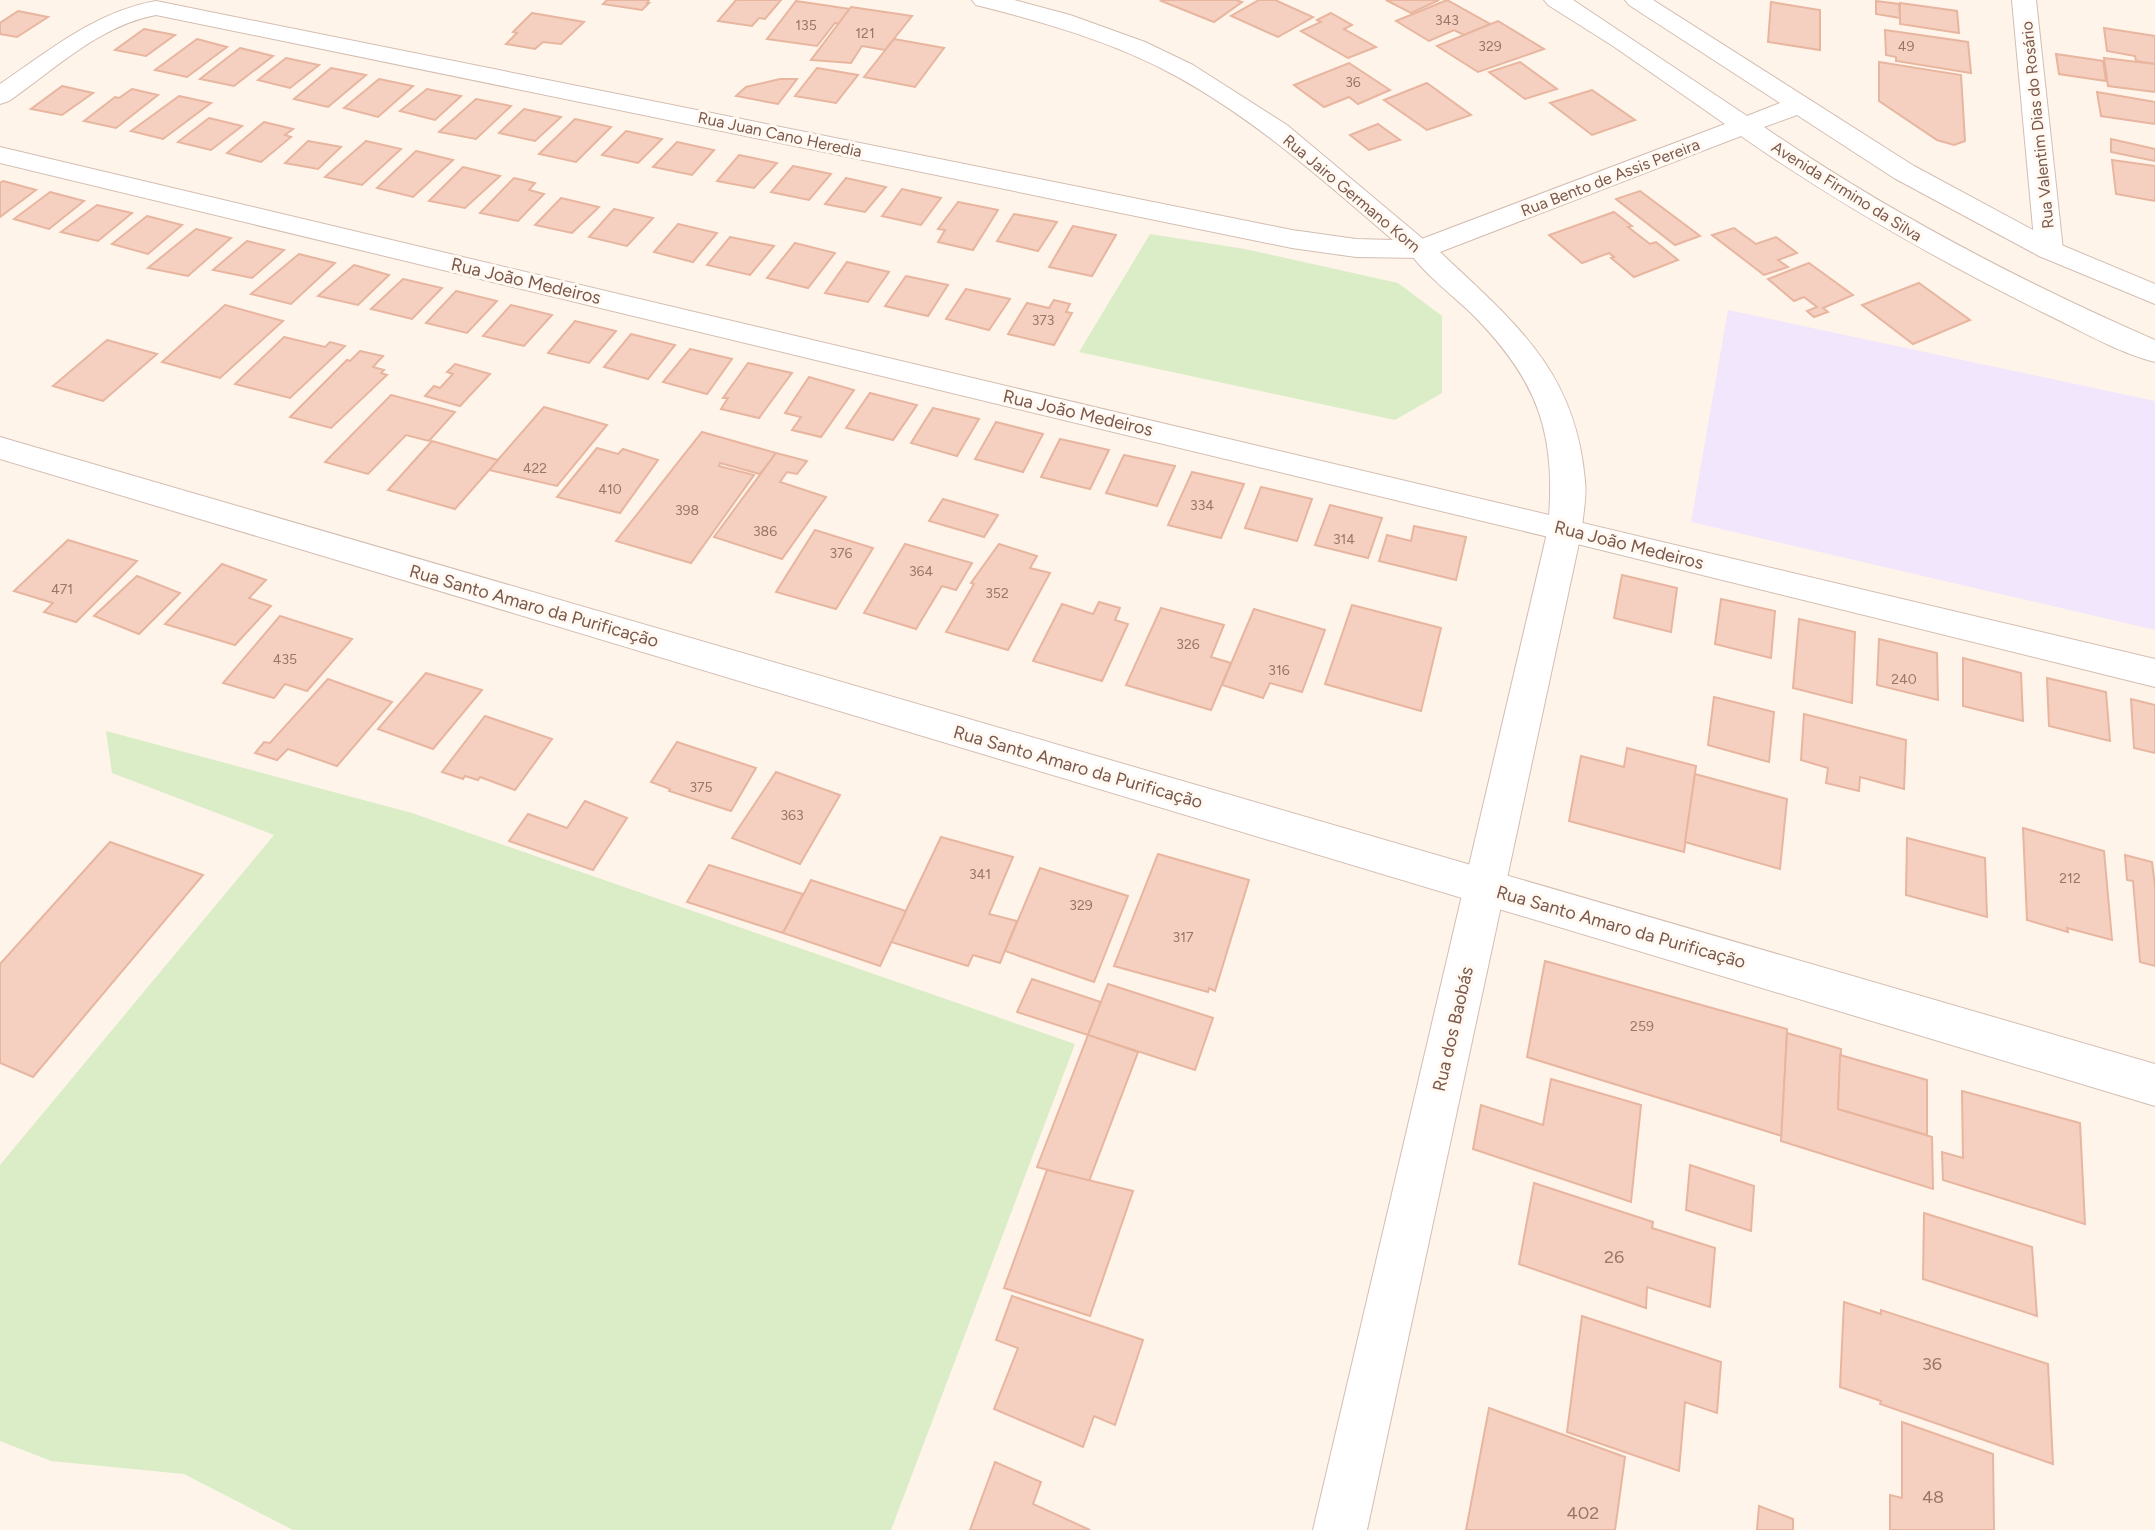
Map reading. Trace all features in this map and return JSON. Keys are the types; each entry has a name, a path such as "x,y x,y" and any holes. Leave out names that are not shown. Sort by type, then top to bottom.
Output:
{"street":[{"name":"Rua Jairo Germano Korn","path":"984,0 1066,22 1121,41 1185,71 1279,132 1421,249 1503,328 1541,378 1561,428 1569,483 1565,529"},
{"name":"Avenida Firmino da Silva","path":"1556,0 1605,29 1812,172 1902,227 1982,270 2155,352"},
{"path":"1605,29 1630,0"},
{"path":"1637,0 1904,172 2049,250 2155,295"},
{"name":"Rua Valentim Dias do Rosário","path":"2024,0 2049,250"},
{"name":"Rua Juan Cano Heredia","path":"6,86 109,21 139,9 173,10 1292,239 1356,248 1421,249"},
{"name":"Rua Bento de Assis Pereira","path":"1421,249 1799,105"},
{"name":"Rua João Medeiros","path":"0,155 1565,529 2155,673"},
{"name":"Rua Santo Amaro da Purificação","path":"0,448 2155,1085"},
{"name":"Rua dos Baobás","path":"1340,1530 1565,529"}],"shaded area":[{"path":"1728,310 2155,401 2155,630 1691,522"}],"green space":[{"path":"1150,234 1245,249 1398,283 1442,316 1442,393 1395,420 1079,352"},
{"path":"106,731 412,813 1075,1044 891,1530 293,1530 184,1474 51,1461 0,1441 0,1165 274,835 112,773"}],"building":[{"path":"607,0 649,0 649,3 642,10 603,4"},
{"path":"736,0 781,0 765,19 759,18 752,26 718,21"},
{"path":"1259,0 1275,0 1313,17 1278,37 1231,16"},
{"path":"1386,0 1439,0 1411,13"},
{"path":"1447,0 1490,24 1464,35 1454,30 1429,41 1396,21"},
{"path":"796,1 850,9 817,46 767,39"},
{"path":"1161,1 1242,2 1214,22"},
{"path":"1876,1 1899,4 1900,18 1876,14"},
{"path":"1771,2 1820,10 1820,50 1768,42"},
{"path":"1900,3 1957,11 1959,33 1900,24"},
{"path":"851,7 912,16 885,50 862,46 851,63 811,60"},
{"path":"18,11 48,17 17,37 0,34 0,23"},
{"path":"532,13 584,22 561,44 543,42 535,49 506,44 517,33 513,32"},
{"path":"1331,13 1352,25 1344,29 1376,47 1348,58 1301,31 1321,22 1317,20"},
{"path":"1498,21 1544,49 1478,72 1437,46"},
{"path":"2104,28 2155,36 2155,64 2136,61 2135,56 2107,51"},
{"path":"144,29 175,35 146,56 115,50"},
{"path":"1885,30 1968,42 1971,73 1896,61 1896,57 1886,55"},
{"path":"197,39 227,47 187,77 155,70"},
{"path":"894,39 944,48 915,87 864,77"},
{"path":"240,48 273,56 234,86 200,79"},
{"path":"2056,54 2103,61 2106,81 2059,74"},
{"path":"286,58 319,65 290,88 258,80"},
{"path":"2104,58 2155,64 2155,92 2108,86"},
{"path":"1520,62 1557,89 1525,99 1489,72"},
{"path":"1879,62 1961,75 1965,141 1954,145 1937,140 1879,101"},
{"path":"1349,63 1390,90 1358,104 1349,97 1324,107 1294,85"},
{"path":"331,68 366,75 328,107 294,99"},
{"path":"817,68 858,75 836,103 795,96"},
{"path":"379,79 413,86 378,117 344,108"},
{"path":"780,79 797,79 778,104 736,96 746,87"},
{"path":"1427,83 1471,115 1427,130 1384,100"},
{"path":"62,86 93,93 62,115 31,109"},
{"path":"132,89 158,95 116,128 84,121 115,97 119,98"},
{"path":"427,89 461,96 435,120 400,111"},
{"path":"1592,90 1635,120 1592,135 1550,103"},
{"path":"2097,92 2155,102 2155,124 2101,116"},
{"path":"179,96 211,103 163,139 131,131"},
{"path":"476,99 511,106 476,139 439,132"},
{"path":"524,109 561,117 535,141 499,133"},
{"path":"209,118 242,126 211,150 178,142"},
{"path":"575,119 611,127 576,162 539,154"},
{"path":"264,122 293,129 285,135 291,137 261,162 227,153"},
{"path":"1378,124 1400,140 1369,150 1350,135"},
{"path":"626,131 662,139 638,163 602,155"},
{"path":"2111,139 2155,149 2155,161 2111,152"},
{"path":"308,141 341,147 318,169 285,163"},
{"path":"366,141 401,149 362,185 325,177"},
{"path":"677,142 714,150 692,175 653,167"},
{"path":"416,151 453,160 413,197 377,188"},
{"path":"739,155 777,163 754,188 717,181"},
{"path":"2112,160 2155,166 2155,201 2116,194"},
{"path":"793,166 831,174 809,200 771,192"},
{"path":"463,167 500,176 465,208 429,201"},
{"path":"514,178 535,183 529,190 544,194 518,221 480,213"},
{"path":"846,178 886,187 865,212 825,204"},
{"path":"3,181 36,190 0,217 0,183"},
{"path":"902,189 941,198 921,225 882,216"},
{"path":"1640,191 1700,236 1675,245 1616,199"},
{"path":"50,192 84,201 49,229 14,219"},
{"path":"561,198 599,207 572,233 535,225"},
{"path":"958,202 998,210 973,250 938,242 945,230 938,229"},
{"path":"97,205 132,213 98,241 61,232"},
{"path":"614,209 653,218 627,246 589,237"},
{"path":"1614,212 1650,244 1656,242 1678,260 1634,277 1611,258 1614,257 1609,253 1582,263 1549,235"},
{"path":"1014,214 1057,222 1038,251 997,241"},
{"path":"147,216 182,225 148,254 112,244"},
{"path":"678,224 717,233 693,262 654,252"},
{"path":"1073,226 1116,235 1092,276 1049,267"},
{"path":"1734,228 1756,244 1776,237 1797,253 1778,260 1788,267 1764,275 1712,235"},
{"path":"196,229 231,238 188,276 148,268"},
{"path":"730,237 774,246 750,275 707,265"},
{"path":"247,241 284,250 252,278 213,270"},
{"path":"795,243 835,253 808,288 767,278"},
{"path":"299,254 335,263 291,304 251,294"},
{"path":"847,262 889,272 868,302 825,293"},
{"path":"1809,263 1853,295 1823,308 1828,312 1814,317 1807,311 1817,307 1804,297 1794,301 1768,279"},
{"path":"354,265 389,275 358,305 318,296"},
{"path":"906,276 948,285 928,316 885,306"},
{"path":"403,279 442,288 412,319 371,309"},
{"path":"1919,283 1970,320 1913,344 1862,305"},
{"path":"966,289 1010,299 989,330 946,319"},
{"path":"456,291 497,301 467,333 426,323"},
{"path":"1054,300 1070,304 1066,312 1072,313 1054,345 1008,334 1027,303 1049,308"},
{"path":"225,305 283,321 220,378 162,362"},
{"path":"511,305 552,315 524,346 483,336"},
{"path":"575,321 616,331 589,363 548,353"},
{"path":"631,334 675,345 648,379 604,367"},
{"path":"284,337 325,347 330,342 345,346 290,398 235,384"},
{"path":"107,340 157,354 103,401 53,386"},
{"path":"690,349 732,359 707,394 663,382"},
{"path":"360,351 383,356 373,367 384,370 381,373 387,375 331,428 290,417 347,360 350,361"},
{"path":"748,363 792,373 759,418 721,409 728,398 723,398"},
{"path":"455,364 490,374 460,406 425,396 434,386 440,388 453,374 447,372"},
{"path":"809,377 854,390 821,437 792,430 801,417 785,413"},
{"path":"870,393 917,405 893,440 846,428"},
{"path":"391,395 455,412 429,441 406,435 368,474 325,462"},
{"path":"544,407 607,425 557,486 489,470"},
{"path":"933,408 979,419 957,456 911,443"},
{"path":"996,422 1043,434 1023,472 975,459"},
{"path":"702,432 776,453 760,474 720,463 719,466 754,475 691,563 616,541"},
{"path":"1060,439 1109,450 1090,489 1041,477"},
{"path":"432,441 498,460 455,509 388,490"},
{"path":"597,448 618,454 623,449 658,460 620,513 557,497"},
{"path":"776,453 807,461 797,474 787,472 780,482 826,497 782,559 714,537"},
{"path":"1124,455 1175,466 1157,506 1106,493"},
{"path":"1192,472 1244,484 1221,538 1168,525"},
{"path":"1261,487 1312,499 1297,541 1245,528"},
{"path":"943,499 998,515 984,537 929,521"},
{"path":"1330,505 1382,518 1368,558 1315,545"},
{"path":"1414,526 1466,537 1456,580 1379,561 1387,535 1411,541"},
{"path":"815,530 873,548 836,609 776,592"},
{"path":"68,540 137,561 76,622 44,612 53,603 14,591"},
{"path":"905,544 972,563 956,590 942,586 916,629 864,613"},
{"path":"999,544 1037,556 1030,568 1050,573 1008,650 946,632 974,584 971,583"},
{"path":"222,564 266,580 249,598 271,606 235,645 165,624"},
{"path":"1622,575 1677,588 1671,632 1614,618"},
{"path":"137,576 180,593 139,634 94,616"},
{"path":"1721,599 1775,611 1771,658 1715,644"},
{"path":"1099,602 1120,608 1115,620 1128,624 1102,681 1033,661 1062,604 1093,614"},
{"path":"1352,605 1441,628 1421,711 1325,684"},
{"path":"1161,608 1224,625 1211,657 1231,663 1211,710 1126,685"},
{"path":"1254,609 1325,630 1302,692 1270,683 1263,698 1222,685"},
{"path":"280,616 352,639 307,691 285,684 274,698 223,683"},
{"path":"1799,619 1855,632 1852,703 1793,688"},
{"path":"1879,639 1937,653 1938,700 1877,685"},
{"path":"1963,658 2021,673 2023,721 1963,706"},
{"path":"426,673 482,690 433,749 378,729"},
{"path":"2047,678 2106,692 2110,741 2049,726"},
{"path":"328,679 392,702 337,766 288,749 277,760 255,753 264,742 270,743"},
{"path":"1714,697 1774,712 1769,762 1708,745"},
{"path":"2131,699 2155,705 2155,753 2134,748"},
{"path":"1804,714 1906,740 1904,789 1860,777 1859,791 1826,783 1828,768 1801,760"},
{"path":"485,716 552,739 515,790 480,777 478,780 465,776 463,779 442,772"},
{"path":"677,742 756,768 731,811 669,791 670,789 651,782"},
{"path":"1627,748 1696,766 1684,852 1569,821 1581,756 1624,767"},
{"path":"776,772 840,795 800,864 732,838"},
{"path":"1695,774 1787,799 1780,869 1685,842"},
{"path":"585,801 627,818 593,870 509,841 528,814 567,828"},
{"path":"2023,828 2104,851 2112,940 2067,928 2068,932 2027,920"},
{"path":"941,837 1013,857 989,914 1017,921 1000,963 973,955 968,966 891,942"},
{"path":"1907,838 1985,858 1987,917 1906,895"},
{"path":"110,842 203,875 33,1077 0,1063 0,964"},
{"path":"1158,854 1249,880 1215,991 1209,988 1208,992 1114,966"},
{"path":"2125,855 2152,862 2155,886 2155,966 2140,962 2133,881 2127,880"},
{"path":"709,865 803,894 783,933 687,902"},
{"path":"1040,868 1128,896 1094,982 1005,951"},
{"path":"811,880 906,911 880,966 783,933"},
{"path":"1545,961 1787,1029 1782,1136 1527,1057"},
{"path":"1032,979 1101,1002 1088,1035 1017,1012"},
{"path":"1108,984 1213,1018 1195,1070 1088,1035"},
{"path":"1787,1033 1841,1049 1838,1109 1932,1137 1933,1189 1781,1141"},
{"path":"1088,1035 1138,1052 1089,1181 1037,1167"},
{"path":"1840,1055 1927,1080 1927,1135 1838,1109"},
{"path":"1551,1079 1641,1105 1631,1202 1473,1149 1481,1105 1543,1125"},
{"path":"1962,1091 2080,1123 2085,1224 1943,1180 1942,1152 1963,1158"},
{"path":"1690,1165 1754,1186 1751,1231 1686,1210"},
{"path":"1047,1170 1133,1191 1090,1316 1004,1288"},
{"path":"1534,1183 1653,1222 1652,1228 1715,1248 1710,1307 1647,1287 1646,1308 1519,1264"},
{"path":"1924,1213 2032,1247 2037,1316 1923,1279"},
{"path":"1012,1296 1143,1340 1115,1425 1094,1416 1083,1447 994,1409 1018,1348 996,1340"},
{"path":"1844,1302 1881,1314 1881,1310 2048,1364 2053,1464 1880,1404 1881,1401 1840,1387"},
{"path":"1582,1316 1721,1362 1717,1413 1685,1402 1679,1471 1567,1432"},
{"path":"1489,1408 1625,1457 1615,1530 1466,1530"},
{"path":"1902,1422 1993,1454 1994,1530 1890,1530 1890,1495 1902,1498"},
{"path":"995,1462 1041,1482 1033,1504 1090,1530 970,1530"},
{"path":"1759,1506 1793,1519 1793,1530 1757,1530"}]}
